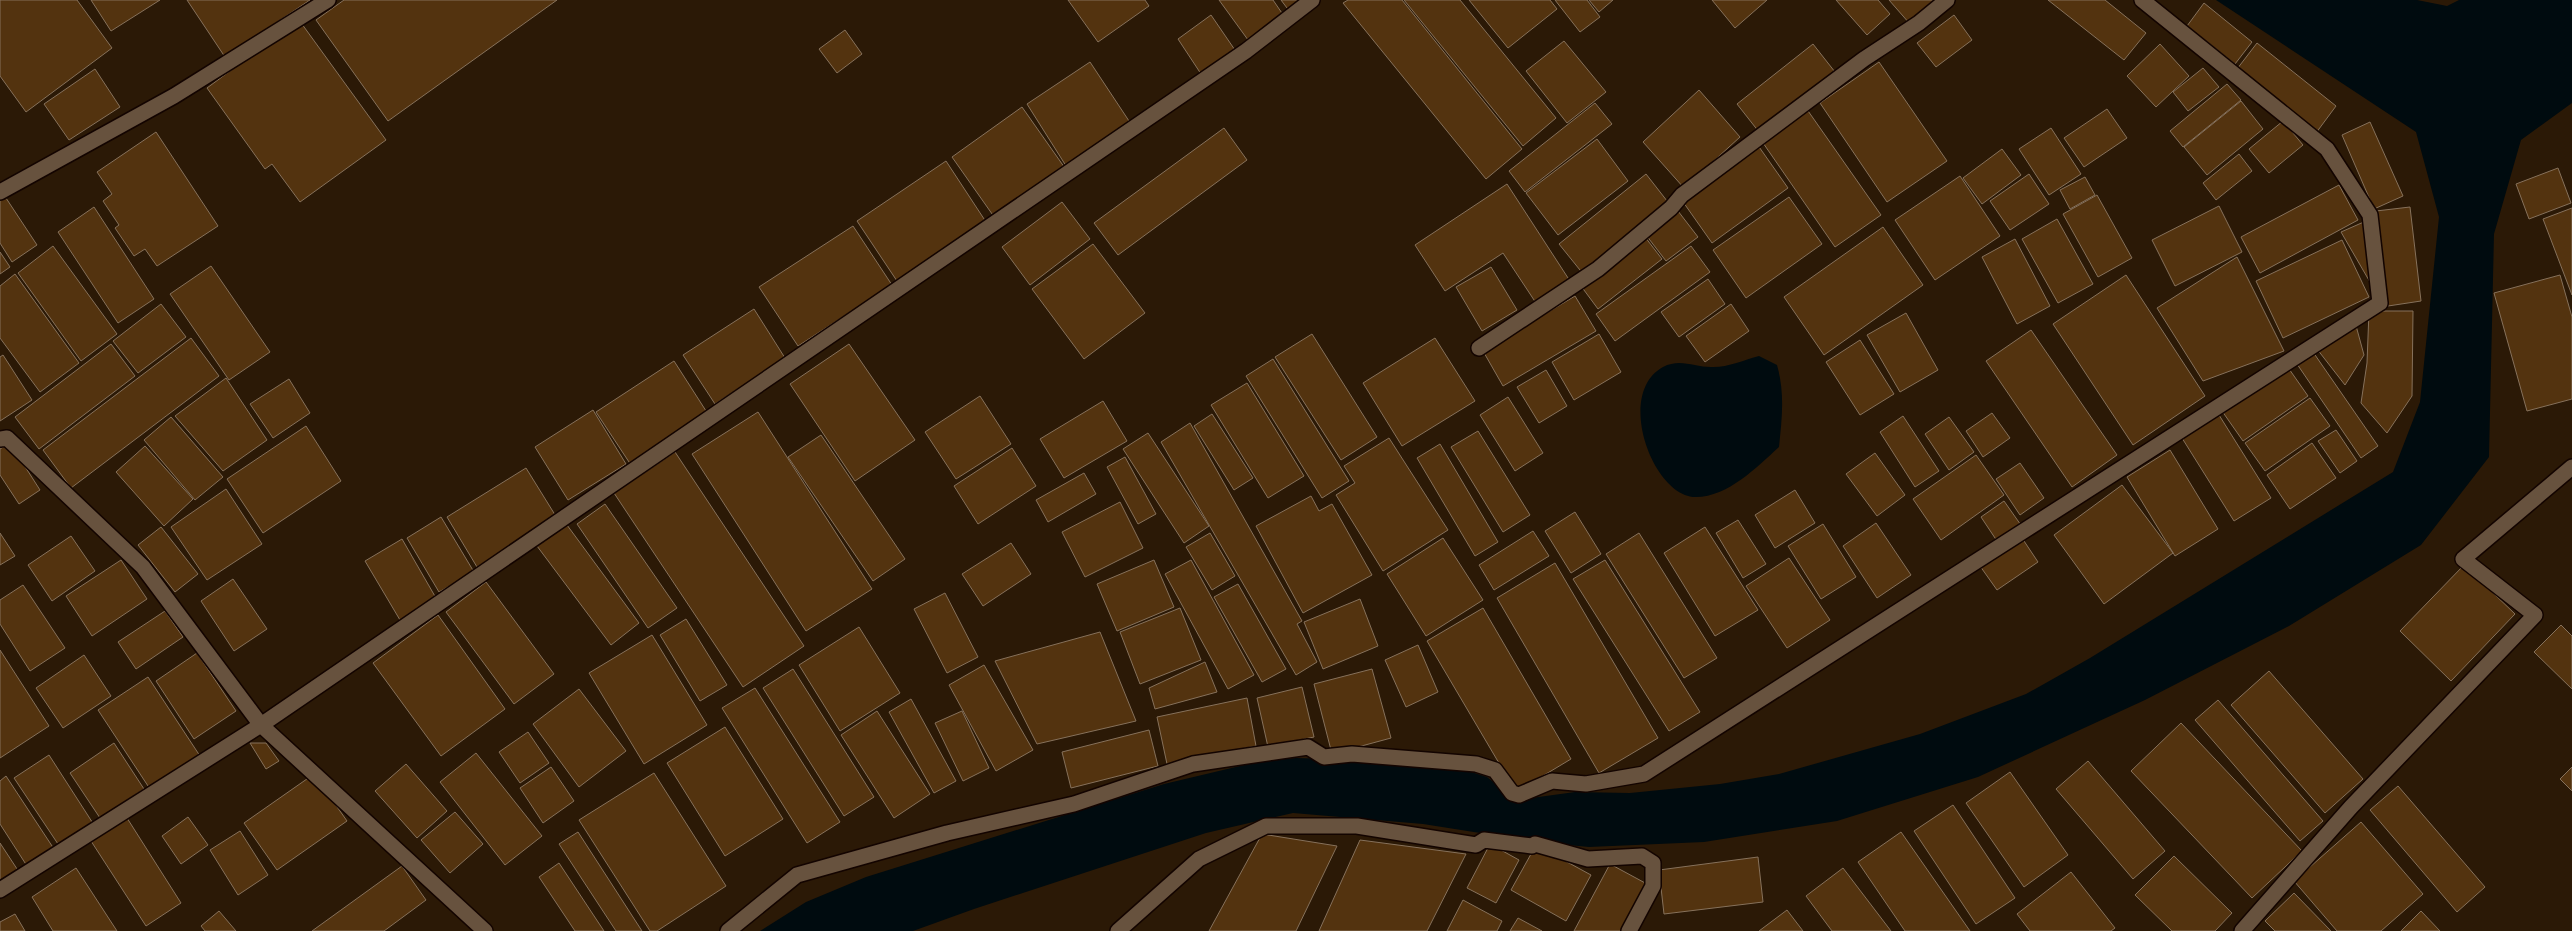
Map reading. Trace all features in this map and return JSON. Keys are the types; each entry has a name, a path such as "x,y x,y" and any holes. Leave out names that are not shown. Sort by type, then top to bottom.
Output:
{"street":[{"path":"0,192 174,96 328,0"},
{"path":"0,890 260,725 1246,51 1312,0"},
{"path":"1479,348 1598,269 1671,208 1682,195 1864,59 1919,23 1947,0"},
{"path":"728,931 797,875 947,833 1074,804 1193,764 1308,747 1324,757 1352,754 1476,764 1495,770 1512,793 1519,795 1552,781 1586,784 1644,774 2380,304 2370,215 2327,149 2142,0"},
{"path":"0,439 7,438 143,568 260,725 485,931"},
{"path":"2242,931 2351,807 2535,615 2463,559 2572,467"},
{"path":"1118,931 1199,859 1266,826 1357,826 1476,845 1484,840 1532,846 1535,844 1588,859 1642,856 1653,863 1653,886 1629,931"}],"shaded area":[{"path":"2216,0 2417,0 2447,6 2459,0 2572,0 2572,103 2521,140 2494,234 2489,457 2421,545 2289,626 2145,700 1978,777 1837,821 1704,842 1589,847 1537,842 1423,824 1293,813 1206,833 974,909 913,931 760,931 806,902 866,877 1164,784 1261,761 1296,758 1369,760 1452,766 1487,777 1506,792 1524,799 1575,792 1630,793 1720,784 1779,774 1920,734 2026,694 2090,658 2393,472 2420,402 2439,217 2416,132"},
{"path":"1759,356 1777,365 1780,375 1782,406 1779,447 1741,480 1719,492 1708,496 1696,497 1681,493 1666,481 1654,463 1645,442 1641,420 1642,399 1649,380 1669,364 1681,363 1717,367"}],"building":[{"path":"0,0 77,0 112,48 26,112 0,76"},
{"path":"91,0 160,0 111,31"},
{"path":"187,0 310,0 225,57"},
{"path":"344,0 557,0 388,121 316,20"},
{"path":"1068,0 1145,0 1149,6 1098,42"},
{"path":"1219,0 1273,0 1286,19 1251,44"},
{"path":"1281,0 1307,0 1290,12"},
{"path":"1348,0 1402,0 1522,149 1486,179 1343,3"},
{"path":"1404,0 1460,0 1556,118 1523,146"},
{"path":"1469,0 1550,0 1557,9 1508,48"},
{"path":"1555,0 1587,0 1600,17 1580,32"},
{"path":"1589,0 1613,0 1599,12"},
{"path":"1712,0 1767,0 1735,28"},
{"path":"1836,0 1878,0 1890,14 1867,35"},
{"path":"1889,0 1939,0 1910,24"},
{"path":"2048,0 2105,0 2146,33 2124,60"},
{"path":"2204,3 2252,42 2235,64 2187,26"},
{"path":"1211,15 1237,53 1203,77 1178,39"},
{"path":"1954,15 1972,40 1936,67 1917,43"},
{"path":"299,20 386,140 300,202 272,164 265,169 207,88"},
{"path":"845,30 862,54 837,73 819,49"},
{"path":"1564,41 1606,92 1567,123 1526,71"},
{"path":"2257,43 2336,106 2316,133 2237,69"},
{"path":"1813,44 1835,72 1759,132 1737,104"},
{"path":"2160,44 2189,76 2156,107 2127,76"},
{"path":"1090,62 1133,127 1068,169 1027,104"},
{"path":"1879,62 1947,161 1887,202 1820,103"},
{"path":"2203,68 2219,87 2188,111 2173,92"},
{"path":"95,69 120,107 69,140 44,104"},
{"path":"2227,84 2241,100 2183,147 2170,131"},
{"path":"1699,90 1740,137 1684,188 1643,142"},
{"path":"2241,101 2263,129 2207,175 2184,147"},
{"path":"1595,103 1612,124 1525,192 1509,171"},
{"path":"1022,107 1067,171 997,221 952,157"},
{"path":"1806,108 1881,215 1835,247 1761,140"},
{"path":"2107,109 2127,138 2084,167 2064,138"},
{"path":"2283,121 2303,145 2269,173 2249,149"},
{"path":"2370,122 2403,196 2374,209 2342,135"},
{"path":"1224,128 1247,160 1118,255 1094,223"},
{"path":"2051,128 2081,174 2049,195 2019,149"},
{"path":"156,132 218,226 157,266 145,249 134,256 115,228 119,225 103,201 112,194 97,172"},
{"path":"1597,139 1628,181 1558,235 1526,193"},
{"path":"1757,144 1788,188 1712,243 1681,199"},
{"path":"2002,149 2021,175 1982,204 1963,178"},
{"path":"2239,154 2252,171 2216,200 2203,183"},
{"path":"946,161 988,225 899,284 857,221"},
{"path":"2558,168 2571,203 2529,219 2516,184"},
{"path":"1646,174 1671,206 1584,275 1559,244"},
{"path":"2029,174 2049,204 2010,230 1990,201"},
{"path":"1960,176 2000,236 1935,280 1895,220"},
{"path":"2085,177 2095,195 2070,209 2060,190"},
{"path":"1507,184 1570,281 1536,303 1503,253 1445,291 1415,245"},
{"path":"2339,185 2358,220 2260,273 2241,237"},
{"path":"4,195 37,245 12,262 0,243 0,197"},
{"path":"2097,195 2132,258 2098,277 2063,214"},
{"path":"1789,197 1822,244 1746,298 1713,250"},
{"path":"1062,202 1090,239 1030,285 1002,247"},
{"path":"2219,206 2242,252 2175,286 2152,240"},
{"path":"94,207 154,299 118,323 58,232"},
{"path":"2410,207 2421,301 2388,306 2376,211"},
{"path":"2572,208 2572,295 2543,219"},
{"path":"1678,211 1698,237 1666,261 1646,235"},
{"path":"2057,219 2093,284 2058,303 2022,239"},
{"path":"2366,221 2374,289 2341,232"},
{"path":"853,226 892,285 798,346 759,287"},
{"path":"1883,227 1923,285 1824,355 1784,297"},
{"path":"1645,237 1662,259 1598,309 1581,286"},
{"path":"2015,239 2050,306 2017,324 1982,257"},
{"path":"2342,240 2369,297 2283,338 2256,281"},
{"path":"1093,244 1145,313 1084,359 1032,289"},
{"path":"53,246 117,334 81,361 18,273"},
{"path":"1691,246 1710,272 1615,341 1596,314"},
{"path":"0,252 10,267 0,274"},
{"path":"2237,257 2284,351 2203,381 2157,308"},
{"path":"211,266 270,352 229,380 170,294"},
{"path":"1491,267 1517,310 1482,331 1456,287"},
{"path":"15,274 79,363 40,392 0,338 0,286"},
{"path":"2126,275 2205,396 2133,445 2053,324"},
{"path":"2560,275 2572,317 2572,399 2527,411 2494,293"},
{"path":"1708,279 1725,304 1679,337 1661,312"},
{"path":"1575,296 1596,331 1503,386 1483,351"},
{"path":"161,304 186,337 138,373 113,341"},
{"path":"1731,304 1749,331 1705,362 1686,336"},
{"path":"754,309 785,358 715,404 683,355"},
{"path":"2369,311 2413,311 2412,396 2387,433 2361,403 2367,363"},
{"path":"1906,313 1938,370 1900,392 1867,335"},
{"path":"2355,322 2364,355 2345,385 2317,349"},
{"path":"2031,330 2117,455 2072,487 1986,361"},
{"path":"1312,334 1377,437 1341,460 1275,357"},
{"path":"1599,334 1621,372 1574,400 1552,362"},
{"path":"191,338 219,376 71,488 43,450"},
{"path":"1435,338 1475,401 1402,446 1363,383"},
{"path":"1860,340 1894,394 1860,415 1826,362"},
{"path":"111,344 135,376 39,449 15,417"},
{"path":"849,344 915,440 855,481 790,384"},
{"path":"2313,352 2378,446 2361,458 2297,364"},
{"path":"3,355 32,400 0,421 0,357"},
{"path":"1273,359 1349,481 1322,498 1246,376"},
{"path":"674,361 708,414 631,465 596,412"},
{"path":"2287,366 2308,396 2243,441 2222,411"},
{"path":"1546,370 1567,406 1539,423 1517,387"},
{"path":"226,378 267,440 223,471 175,416"},
{"path":"289,379 310,413 273,438 250,404"},
{"path":"1247,383 1304,476 1268,498 1211,405"},
{"path":"980,396 1011,444 956,479 925,432"},
{"path":"1508,397 1543,453 1515,471 1480,415"},
{"path":"2310,398 2330,426 2265,471 2245,443"},
{"path":"1103,401 1127,441 1064,478 1040,439"},
{"path":"593,410 626,464 568,500 535,447"},
{"path":"758,412 872,589 806,631 692,454"},
{"path":"1992,413 2010,438 1983,457 1966,431"},
{"path":"1212,414 1253,478 1234,490 1194,426"},
{"path":"2219,415 2271,498 2234,521 2182,438"},
{"path":"1903,416 1939,471 1915,487 1880,432"},
{"path":"171,417 223,477 195,500 144,440"},
{"path":"1949,417 1974,452 1949,470 1925,434"},
{"path":"1190,423 1302,621 1297,624 1317,662 1296,675 1161,442"},
{"path":"306,426 341,481 263,533 227,479"},
{"path":"2336,430 2357,461 2340,473 2318,441"},
{"path":"1478,431 1530,515 1503,532 1451,447"},
{"path":"1148,433 1209,526 1184,543 1123,449"},
{"path":"821,435 905,559 873,581 788,457"},
{"path":"1389,438 1448,530 1383,571 1336,495 1355,483 1344,466"},
{"path":"10,443 40,490 19,504 0,475 0,449"},
{"path":"2312,443 2336,478 2290,509 2267,475"},
{"path":"1440,444 1498,542 1475,556 1417,458"},
{"path":"145,446 193,499 164,526 116,472"},
{"path":"1012,448 1036,486 978,524 954,486"},
{"path":"2170,450 2218,529 2175,556 2127,477"},
{"path":"675,452 804,646 743,687 614,493"},
{"path":"1875,453 1905,495 1877,516 1846,474"},
{"path":"1976,455 2004,495 1941,540 1913,499"},
{"path":"1125,457 1156,514 1138,524 1107,467"},
{"path":"2020,463 2044,498 2020,515 1996,479"},
{"path":"526,468 557,518 477,567 447,517"},
{"path":"1084,473 1096,494 1048,522 1036,500"},
{"path":"2122,485 2173,553 2104,604 2054,535"},
{"path":"226,489 262,544 207,580 171,527"},
{"path":"1795,490 1815,523 1775,548 1755,515"},
{"path":"1311,496 1319,511 1332,504 1372,575 1303,613 1256,526"},
{"path":"2004,501 2023,528 1999,544 1981,517"},
{"path":"1120,502 1143,548 1085,577 1062,532"},
{"path":"605,504 677,608 648,628 577,524"},
{"path":"1575,512 1601,554 1571,573 1545,531"},
{"path":"441,517 474,572 439,592 407,538"},
{"path":"1738,520 1766,564 1743,578 1716,533"},
{"path":"1876,523 1911,575 1877,598 1843,546"},
{"path":"1823,524 1856,577 1821,599 1788,546"},
{"path":"567,525 639,623 611,645 537,546"},
{"path":"161,527 198,574 175,592 138,545"},
{"path":"1705,527 1758,610 1715,636 1664,553"},
{"path":"1533,531 1549,556 1494,590 1479,565"},
{"path":"0,533 15,556 0,565"},
{"path":"1210,533 1235,576 1212,590 1186,547"},
{"path":"1639,533 1717,658 1684,678 1606,554"},
{"path":"71,536 95,571 52,601 28,565"},
{"path":"1443,538 1483,600 1426,636 1387,574"},
{"path":"2022,538 2038,562 1997,590 1980,566"},
{"path":"402,539 436,598 400,620 365,561"},
{"path":"1011,543 1031,574 983,606 962,574"},
{"path":"1789,558 1830,620 1787,648 1746,586"},
{"path":"121,560 147,599 92,636 66,596"},
{"path":"1154,560 1174,607 1117,631 1097,584"},
{"path":"1191,560 1254,675 1228,689 1165,574"},
{"path":"1605,560 1700,712 1669,731 1573,579"},
{"path":"1555,563 1658,738 1599,773 1497,598"},
{"path":"2464,565 2515,614 2451,681 2400,631"},
{"path":"233,579 267,629 234,651 201,601"},
{"path":"486,582 554,674 514,704 446,612"},
{"path":"1238,584 1286,669 1262,682 1214,597"},
{"path":"23,585 65,648 30,671 0,624 0,600"},
{"path":"945,593 978,657 947,673 914,609"},
{"path":"1360,599 1378,646 1323,669 1304,622"},
{"path":"1180,608 1201,660 1140,684 1120,632"},
{"path":"1483,608 1571,759 1516,792 1427,641"},
{"path":"165,611 183,637 136,669 118,642"},
{"path":"438,615 505,709 441,756 373,663"},
{"path":"686,619 727,685 700,701 660,635"},
{"path":"2561,625 2572,636 2572,689 2534,652"},
{"path":"859,627 900,693 840,731 799,665"},
{"path":"1100,632 1136,721 1037,744 995,661"},
{"path":"652,635 707,725 644,764 589,673"},
{"path":"1418,645 1438,692 1406,707 1385,660"},
{"path":"0,650 49,726 0,758"},
{"path":"197,653 236,711 194,739 156,681"},
{"path":"84,655 111,696 63,728 36,688"},
{"path":"1205,662 1217,692 1155,709 1149,688"},
{"path":"984,665 1033,750 996,771 949,685"},
{"path":"793,669 874,797 844,816 763,688"},
{"path":"1372,669 1391,738 1332,754 1314,684"},
{"path":"2269,671 2363,779 2325,813 2231,705"},
{"path":"148,677 200,756 150,789 98,710"},
{"path":"1302,687 1314,737 1268,747 1257,698"},
{"path":"755,688 840,822 807,843 722,708"},
{"path":"579,689 626,751 579,787 533,724"},
{"path":"1247,698 1256,746 1167,764 1157,717"},
{"path":"911,699 956,781 934,793 889,712"},
{"path":"2218,700 2323,821 2300,841 2195,720"},
{"path":"877,711 930,794 894,818 841,735"},
{"path":"962,711 989,768 963,781 935,723"},
{"path":"2181,723 2302,851 2252,898 2131,771"},
{"path":"725,727 783,819 725,856 667,763"},
{"path":"1149,730 1158,766 1071,788 1062,752"},
{"path":"528,732 549,763 520,783 499,752"},
{"path":"114,743 144,789 100,818 70,773"},
{"path":"250,743 266,743 279,761 266,769"},
{"path":"476,753 542,836 505,865 440,782"},
{"path":"49,755 96,828 62,850 14,778"},
{"path":"2088,761 2165,851 2133,879 2056,789"},
{"path":"406,764 447,811 417,838 375,791"},
{"path":"551,767 574,801 543,823 520,788"},
{"path":"2572,767 2572,791 2560,779"},
{"path":"2010,772 2068,855 2024,887 1966,803"},
{"path":"654,773 726,886 657,931 650,931 579,820"},
{"path":"314,774 347,821 277,870 244,823"},
{"path":"6,776 54,849 27,866 0,824 0,781"},
{"path":"2398,786 2485,887 2457,912 2370,810"},
{"path":"1953,805 2015,898 1976,924 1914,831"},
{"path":"455,812 483,844 450,873 421,840"},
{"path":"188,817 208,845 181,864 162,836"},
{"path":"127,818 181,903 146,926 91,841"},
{"path":"2361,822 2423,894 2381,931 2337,931 2294,881"},
{"path":"240,831 268,875 238,895 210,850"},
{"path":"578,832 642,931 616,931 559,844"},
{"path":"1901,832 1970,931 1905,931 1858,862"},
{"path":"1262,834 1337,846 1296,931 1209,931"},
{"path":"1360,840 1466,854 1427,931 1319,931"},
{"path":"0,843 21,875 0,889"},
{"path":"1490,844 1519,860 1496,903 1467,888"},
{"path":"1536,845 1591,875 1566,921 1511,890"},
{"path":"2174,856 2232,913 2215,931 2172,931 2135,895"},
{"path":"1758,857 1763,902 1664,914 1659,870"},
{"path":"559,863 604,931 575,931 539,877"},
{"path":"1610,864 1647,884 1622,931 1574,931"},
{"path":"402,866 426,900 384,931 312,931"},
{"path":"76,868 117,931 53,931 32,897"},
{"path":"1843,868 1891,931 1832,931 1806,896"},
{"path":"2071,872 2115,928 2111,931 2030,931 2017,914"},
{"path":"2294,893 2331,931 2275,931 2265,921"},
{"path":"1463,900 1502,921 1497,931 1447,931"},
{"path":"1787,910 1803,931 1759,931"},
{"path":"219,911 236,931 205,931 201,926"},
{"path":"2421,911 2440,931 2401,931"},
{"path":"15,914 25,931 0,931 0,922"},
{"path":"1518,918 1542,931 1510,931"}]}
